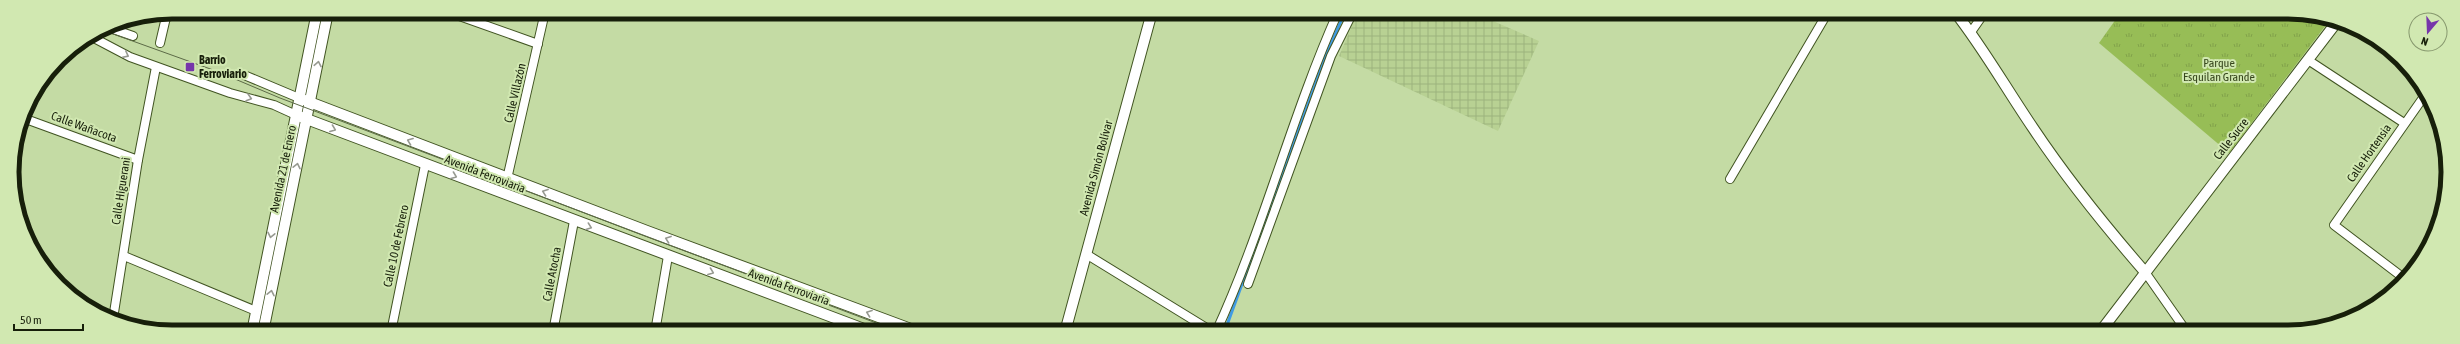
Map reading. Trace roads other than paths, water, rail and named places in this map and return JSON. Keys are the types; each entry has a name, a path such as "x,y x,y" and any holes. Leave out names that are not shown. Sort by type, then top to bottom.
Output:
{"street":[{"path":"160,44 166,19"},
{"name":"Avenida 21 de Enero","path":"253,325 316,19"},
{"name":"Avenida 21 de Enero","path":"264,325 327,19"},
{"path":"468,19 538,44"},
{"name":"Calle Villazón","path":"507,178 543,19"},
{"name":"Avenida Simón Bolívar","path":"1067,325 1150,19"},
{"path":"1217,325 1236,287 1264,212 1286,143 1314,65 1335,19"},
{"path":"1248,284 1332,56 1349,19"},
{"path":"1730,179 1824,19"},
{"path":"1961,19 1971,32 2039,137 2099,219 2145,272 2182,325"},
{"path":"1971,32 1980,19"},
{"name":"Calle Sucre","path":"2105,325 2333,26"},
{"path":"115,30 132,36"},
{"name":"Avenida Ferroviaria","path":"95,39 130,57 156,67 230,93 274,105 425,165 853,325"},
{"path":"2308,60 2404,123"},
{"name":"Calle Higuerani","path":"115,314 138,160 156,67"},
{"name":"Avenida Ferroviaria","path":"244,75 299,98 507,178 900,325"},
{"name":"Calle Hortensia","path":"2400,276 2334,225 2422,99"},
{"name":"Calle Wañacota","path":"28,120 138,160"},
{"name":"Calle 10 de Febrero","path":"391,325 425,165"},
{"name":"Calle Atocha","path":"555,325 574,221"},
{"path":"1086,254 1203,325"},
{"path":"124,256 256,310"},
{"path":"656,325 668,256"}],"waterway":[{"path":"1227,325 1326,55 1342,19"}],"tram line":[{"path":"109,33 216,71 280,98 881,325"}],"place":[{"name":"Barrio Ferroviario","path":"190,67"}],"park label":[{"name":"Parque Esquilan Grande","path":"2219,70"}]}
